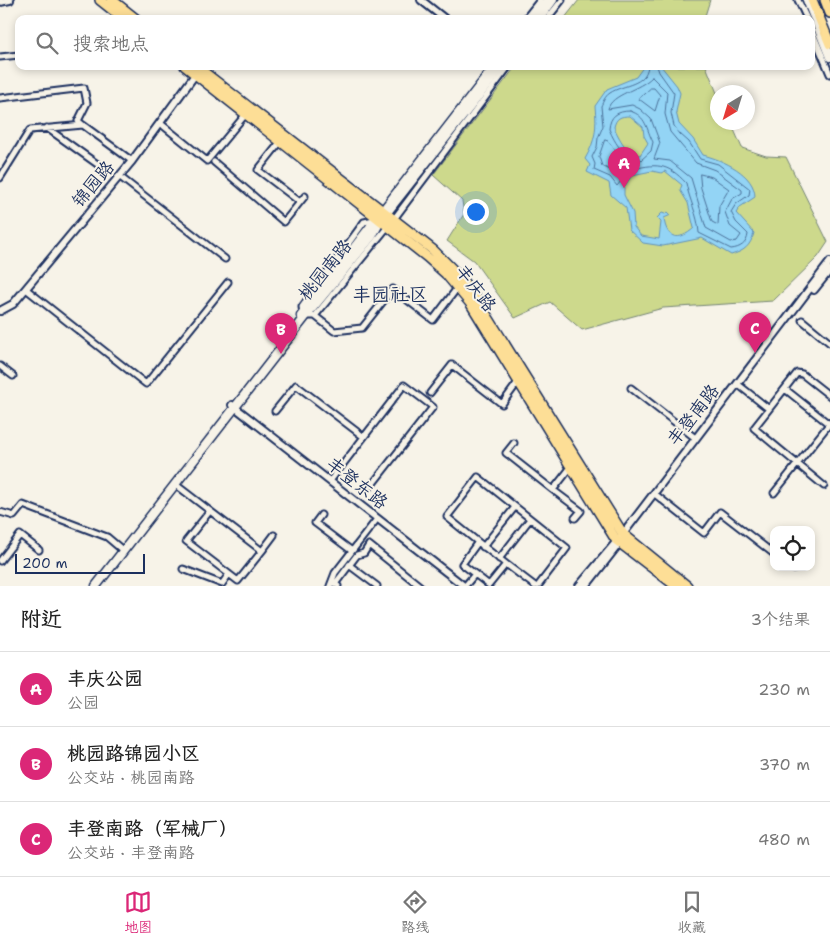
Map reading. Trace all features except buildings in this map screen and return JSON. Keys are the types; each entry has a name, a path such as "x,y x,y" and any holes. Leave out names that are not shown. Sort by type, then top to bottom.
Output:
{"main road":[{"path":"100,0 119,15"},
{"path":"112,0 131,15"},
{"path":"535,15 546,0"},
{"path":"542,15 553,0"},
{"path":"806,0 812,15"},
{"path":"812,0 830,44"},
{"path":"818,0 830,30"},
{"path":"825,0 830,13"},
{"path":"815,21 830,57"},
{"name":"丰庆路","path":"197,70 246,114 383,218 447,263 474,296 621,538 687,586"},
{"name":"丰庆路","path":"197,70 383,218 441,269 458,287 471,304 571,467 621,538 676,586"},
{"name":"桃园南路","path":"96,586 304,315 372,236 383,218 492,70"},
{"name":"桃园南路","path":"383,218 499,70"},
{"name":"桃园南路","path":"90,586 234,406"}],"street":[{"path":"0,2 10,0"},
{"path":"421,0 440,15"},
{"path":"528,15 540,0"},
{"path":"550,15 562,0"},
{"path":"798,0 805,15"},
{"path":"815,38 830,74"},
{"path":"0,57 15,55"},
{"name":"锦园路","path":"0,311 13,304 132,161 197,70"},
{"path":"315,316 383,218 506,70"},
{"path":"0,98 84,88 87,102 78,121 132,161"},
{"path":"160,123 207,161 246,114"},
{"path":"0,178 30,130 83,126"},
{"path":"47,128 107,171"},
{"path":"281,141 258,170 300,202"},
{"path":"214,162 284,222 305,196"},
{"path":"119,176 225,260"},
{"path":"383,218 364,222 302,308 304,315 315,316 334,331 362,328 393,289 433,320 458,287"},
{"name":"丰登南路","path":"586,586 694,437 830,262"},
{"name":"丰登南路","path":"580,586 656,495 830,270"},
{"path":"26,289 146,384 228,282"},
{"path":"802,320 830,343"},
{"path":"430,394 452,365 502,404 518,382"},
{"path":"0,366 13,376"},
{"path":"824,486 754,428 797,374 802,374 830,396"},
{"path":"275,411 296,385 364,437"},
{"path":"330,481 404,385 432,407 371,486"},
{"path":"740,386 769,409"},
{"path":"631,388 694,437"},
{"path":"774,493 830,423 785,389"},
{"name":"丰登东路","path":"234,406 465,586"},
{"path":"514,444 506,453 581,511 575,518"},
{"path":"553,490 571,467"},
{"path":"478,477 515,507 567,548 536,586 483,547 447,516 478,477"},
{"path":"175,484 262,551"},
{"path":"656,495 704,533 720,512 770,551"},
{"path":"0,512 14,516 23,505 107,537 120,548"},
{"path":"483,547 515,507"},
{"path":"210,511 186,541 238,581 274,535"},
{"path":"321,515 315,523 352,551"},
{"path":"330,586 335,573 377,518"},
{"path":"499,559 530,519"},
{"path":"0,561 20,535 39,550"},
{"path":"478,542 462,564 489,585 506,564"},
{"path":"338,586 335,584 349,564 369,545 420,586"},
{"path":"349,564 377,586"},
{"path":"183,569 222,584 229,574"},
{"path":"465,586 475,574"}],"green space":[{"path":"579,0 710,0 705,15 567,15"},
{"path":"513,70 708,70 714,85 710,85 710,130 734,130 742,148 766,156 786,157 828,242 818,257 773,301 663,308 582,330 550,302 515,318 474,261 447,241 464,214 462,201 433,175"}],"water":[{"path":"641,70 664,70 680,93 676,112 679,124 693,139 703,155 720,160 736,169 750,181 754,189 755,197 740,207 736,213 754,233 751,242 743,250 731,255 702,238 663,246 643,243 629,230 626,208 611,195 609,183 587,172 590,165 585,159 595,133 595,106 607,89 636,77","holes":["624,116 630,116 643,127 644,136 648,143 640,155 627,149 614,127 616,121","652,171 661,173 665,171 682,185 680,190 688,203 694,228 678,237 670,234 667,230 664,218 671,215 668,212 662,213 657,218 661,222 659,239 641,236 634,227 633,213 624,195 624,187 632,175"]}],"place":[{"name":"丰庆公园","path":"624,188"},
{"name":"丰登南路（军械厂）","path":"755,353"},
{"name":"桃园路锦园小区","path":"281,354"}],"district":[{"name":"丰园社区","path":"390,294"}]}
